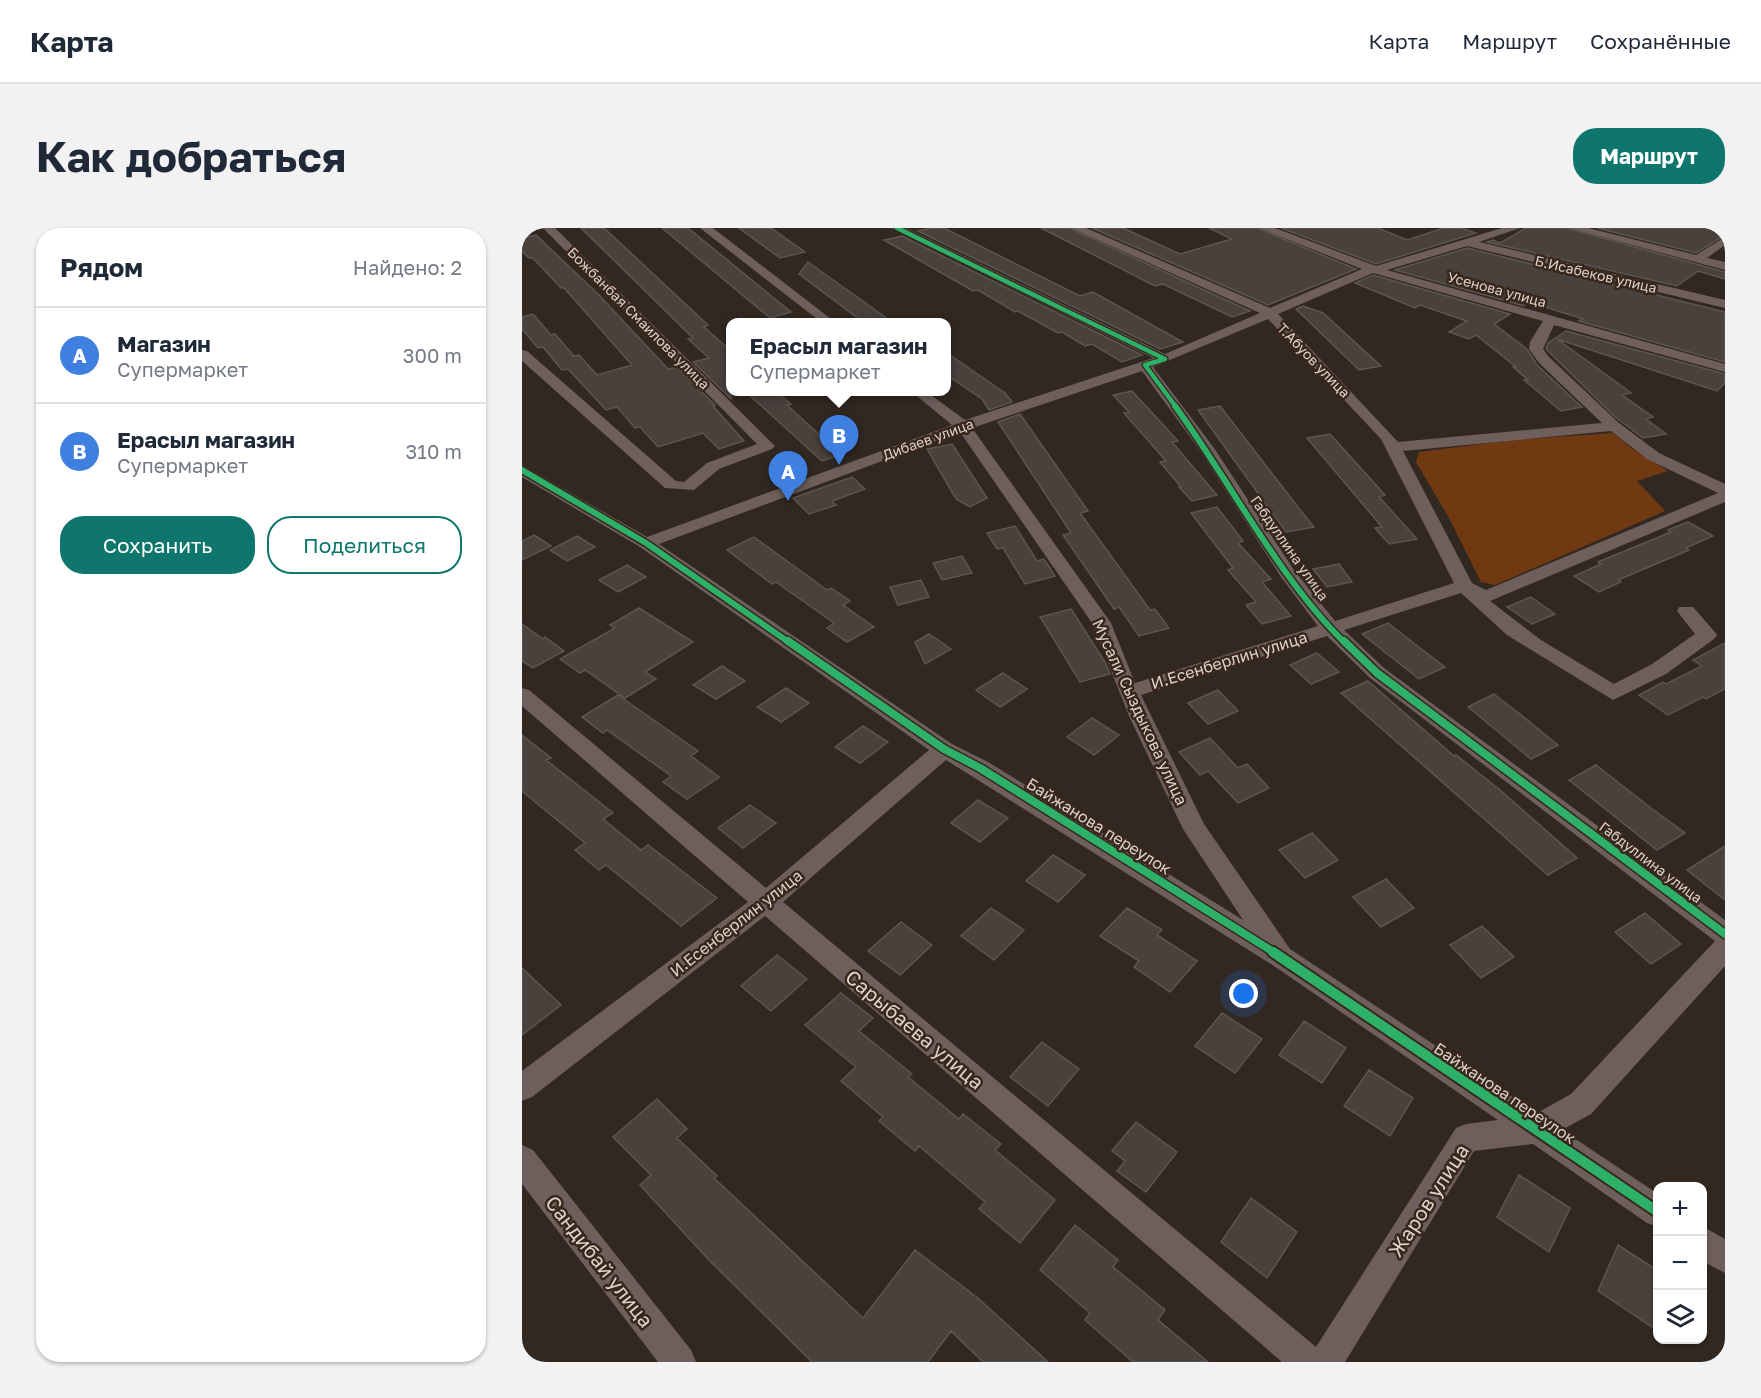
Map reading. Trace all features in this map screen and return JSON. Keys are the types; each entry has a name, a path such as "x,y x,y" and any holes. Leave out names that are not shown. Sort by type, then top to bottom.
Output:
{"street":[{"name":"Божбанбая Смаилова улица","path":"522,354 615,433 671,485 688,487 713,466 767,446 549,228"},
{"path":"706,228 824,318"},
{"path":"897,228 1165,359"},
{"name":"Т.Абуов улица","path":"1077,228 1270,313 1394,447 1465,586"},
{"name":"Усенова улица","path":"1265,228 1374,269 1725,368"},
{"name":"Б.Исабеков улица","path":"1165,359 1374,269 1514,228"},
{"path":"1575,228 1725,266"},
{"path":"1287,237 1305,231"},
{"path":"1698,259 1725,240"},
{"name":"Б.Исабеков улица","path":"1468,243 1725,304"},
{"path":"1551,319 1536,349 1544,360 1614,426 1653,456 1725,490"},
{"path":"1145,365 1165,359"},
{"name":"Дибаев улица","path":"646,543 963,426 1145,365"},
{"name":"Габдуллина улица","path":"1145,365 1208,451 1287,573 1331,628 1377,673 1725,934"},
{"name":"Мусали Сыздыкова улица","path":"924,396 963,426 1101,623 1131,691 1138,716 1195,829 1283,958"},
{"path":"1394,447 1614,426"},
{"name":"Байжанова переулок","path":"522,470 532,489 646,543 944,749 980,768 1283,958 1653,1209"},
{"path":"1465,586 1485,597 1725,496"},
{"path":"1465,586 1479,605 1612,693 1659,669 1707,634 1686,611"},
{"name":"И.Есенберлин улица","path":"1131,691 1465,586"},
{"name":"Сарыбаева улица","path":"522,695 1308,1362"},
{"name":"И.Есенберлин улица","path":"522,1088 766,902 944,749"},
{"name":"Жаров улица","path":"1326,1362 1466,1138 1536,1130 1581,1104 1725,948"},
{"name":"Сандибай улица","path":"522,1160 679,1362"},
{"path":"1707,1245 1725,1257"}],"shaded area":[{"path":"1613,433 1634,450 1668,471 1637,481 1665,511 1495,585 1481,582 1449,518 1416,462 1419,452 1513,440"}],"building":[{"path":"581,228 604,228 708,325 704,327 726,347 726,394 693,362 709,358 688,339 693,338"},
{"path":"662,228 688,228 791,312 770,318"},
{"path":"739,228 771,228 805,252 780,258"},
{"path":"944,228 1080,296 1093,292 1183,342 1160,349 918,231"},
{"path":"1041,228 1069,228 1250,311 1232,317 1163,284 1155,286"},
{"path":"1092,228 1123,228 1180,254 1232,239 1209,228 1257,228 1356,269 1268,305"},
{"path":"1281,228 1378,228 1407,240 1444,228 1461,228 1476,233 1376,264"},
{"path":"1526,228 1567,228 1725,272 1725,279 1698,271 1677,286 1487,242 1493,240 1500,243"},
{"path":"1597,228 1713,228 1725,231 1725,235 1696,253"},
{"path":"536,235 599,295 668,369 677,367 715,405 713,406 744,441 719,449 703,433 658,447 640,427 635,428 617,407 606,410 568,369 562,370 543,347 538,348 522,329 522,317 533,314 551,335 555,334 574,356 579,355 597,375 632,365 564,288 561,288 533,258 529,258 522,251 522,238"},
{"path":"902,236 1142,355 1122,362 1092,344 1085,346 1062,332 1058,333 1018,311 1015,312 978,290 973,291 884,240"},
{"path":"1467,248 1725,312 1725,362 1579,321 1583,319 1539,305 1527,303 1524,306 1395,270"},
{"path":"808,262 886,318 858,318 799,274"},
{"path":"1373,275 1510,314 1494,324 1527,349 1537,365 1582,407 1561,411 1524,380 1528,380 1513,367 1516,367 1476,335 1469,339 1449,332 1467,321 1420,305 1415,308 1355,283"},
{"path":"1303,306 1323,313 1381,366 1359,370 1296,309"},
{"path":"1566,331 1725,374 1725,383 1717,391 1557,339 1631,393 1622,395 1653,417 1646,419 1666,434 1643,438 1614,416 1546,349 1548,343"},
{"path":"951,356 1005,393 1012,402 989,410 982,399 951,378"},
{"path":"1132,391 1178,441 1172,442 1217,495 1192,501 1179,487 1181,487 1160,462 1166,461 1124,413 1129,412 1113,395"},
{"path":"750,396 782,396 791,404 787,405 841,455 822,461"},
{"path":"1220,406 1314,527 1286,532 1198,410"},
{"path":"1020,414 1088,511 1080,513 1150,610 1155,609 1169,628 1139,636 1119,607 1114,609 1063,535 1071,533 998,422"},
{"path":"1330,434 1385,495 1379,497 1417,539 1389,544 1375,528 1382,527 1307,438"},
{"path":"952,444 987,498 970,507 956,499 927,449"},
{"path":"852,477 865,489 832,501 836,505 809,514 793,498"},
{"path":"1217,507 1243,541 1238,543 1271,579 1262,582 1291,616 1262,624 1246,605 1256,602 1228,570 1233,568 1191,513"},
{"path":"1688,522 1713,536 1686,548 1689,550 1618,580 1621,582 1599,592 1574,576 1601,564 1598,562 1671,532 1668,530"},
{"path":"1015,526 1037,561 1044,559 1055,576 1025,584 1003,548 997,549 987,533"},
{"path":"534,535 551,546 522,560 522,541"},
{"path":"577,536 595,547 567,561 550,550"},
{"path":"754,537 827,590 831,588 850,601 843,605 874,627 847,642 827,628 834,623 776,582 772,584 727,550"},
{"path":"962,556 972,573 942,580 933,563"},
{"path":"1339,564 1352,582 1327,587 1313,569"},
{"path":"627,565 646,577 618,592 599,580"},
{"path":"921,580 929,597 898,605 890,587"},
{"path":"1531,597 1555,614 1532,624 1507,607"},
{"path":"639,608 693,642 645,672 656,679 625,698 585,670 580,673 560,659 615,628 610,625"},
{"path":"1071,609 1105,662 1110,674 1080,682 1040,617"},
{"path":"1388,623 1445,667 1419,679 1362,634"},
{"path":"522,624 564,651 533,668 522,661"},
{"path":"929,634 951,649 925,664 915,642"},
{"path":"1725,643 1725,689 1706,699 1703,697 1668,715 1639,695 1702,666 1693,660"},
{"path":"1317,653 1339,672 1311,684 1290,665"},
{"path":"722,666 745,681 716,699 693,685"},
{"path":"1003,673 1027,689 1000,707 976,690"},
{"path":"1368,681 1454,756 1456,755 1500,790 1577,858 1548,875 1341,693"},
{"path":"786,688 809,703 781,722 757,707"},
{"path":"1218,690 1238,711 1208,724 1188,703"},
{"path":"1494,694 1558,745 1531,759 1468,707"},
{"path":"618,695 698,751 691,756 719,777 687,799 663,782 671,776 607,730 603,733 582,717"},
{"path":"1092,718 1119,735 1094,755 1067,737"},
{"path":"863,726 888,742 860,763 835,747"},
{"path":"522,735 551,758 546,760 613,813 603,819 641,850 648,845 717,898 681,926 606,865 599,870 575,850 585,843 522,791"},
{"path":"1210,738 1238,768 1247,764 1269,788 1238,803 1208,771 1200,775 1179,752"},
{"path":"1596,765 1685,833 1657,850 1569,780"},
{"path":"978,800 1008,818 980,842 951,823"},
{"path":"750,805 776,823 743,848 718,828"},
{"path":"1312,833 1338,860 1305,878 1279,850"},
{"path":"1725,846 1725,900 1687,870"},
{"path":"1053,855 1085,875 1058,902 1026,881"},
{"path":"1386,879 1414,908 1381,927 1353,897"},
{"path":"991,908 1024,930 994,960 961,936"},
{"path":"1127,908 1162,930 1157,935 1197,961 1170,992 1134,967 1139,961 1100,936"},
{"path":"1645,913 1681,944 1651,964 1615,932"},
{"path":"901,922 932,945 900,975 868,951"},
{"path":"1482,926 1514,957 1481,978 1450,945"},
{"path":"777,955 807,979 771,1011 741,986"},
{"path":"522,968 561,1005 522,1035"},
{"path":"841,993 873,1018 859,1031 912,1074 908,1077 959,1119 963,1114 1001,1144 995,1150 1055,1200 1020,1243 979,1209 985,1202 919,1146 915,1151 879,1121 883,1117 841,1081 856,1067 805,1025"},
{"path":"1222,1013 1262,1039 1235,1073 1195,1046"},
{"path":"1304,1021 1346,1048 1322,1083 1279,1055"},
{"path":"1042,1042 1079,1069 1048,1106 1010,1077"},
{"path":"1369,1070 1413,1098 1390,1136 1344,1106"},
{"path":"657,1099 687,1129 677,1138 717,1176 714,1178 863,1318 915,1250 979,1299 1048,1362 983,1362 951,1331 928,1362 812,1362 708,1259 640,1185 651,1175 613,1137"},
{"path":"1136,1122 1177,1152 1146,1192 1117,1171 1125,1161 1112,1151"},
{"path":"1519,1175 1570,1208 1549,1252 1497,1217"},
{"path":"1251,1198 1297,1232 1267,1278 1221,1242"},
{"path":"1075,1225 1118,1260 1113,1267 1165,1310 1158,1320 1208,1362 1133,1362 1085,1320 1090,1313 1040,1270"},
{"path":"1618,1245 1653,1268 1653,1328 1598,1291"}],"cycle path":[{"path":"897,228 1165,359 1145,365 1208,451 1287,573 1331,629 1377,673 1725,934"},
{"path":"522,470 646,543 944,749 980,768 1283,958 1653,1209"}],"place":[{"name":"Ерасыл магазин","path":"839,465"},
{"name":"Магазин","path":"788,501"}]}
